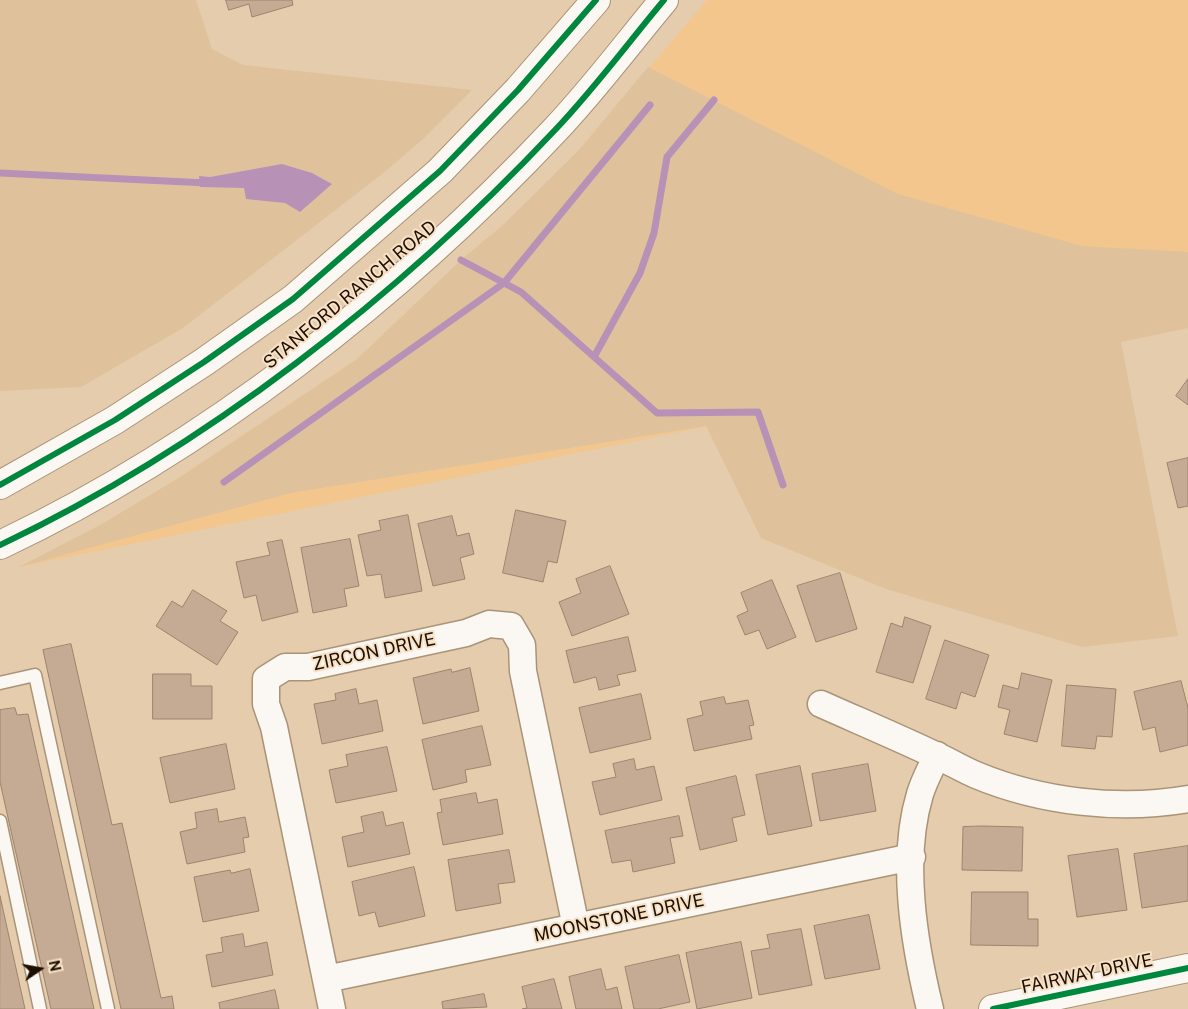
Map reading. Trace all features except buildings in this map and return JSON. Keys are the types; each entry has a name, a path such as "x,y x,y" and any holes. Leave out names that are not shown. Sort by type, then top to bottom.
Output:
{"main road":[{"name":"STANFORD RANCH ROAD","path":"0,485 115,420 204,362 293,298 440,171 518,90 596,0"},
{"name":"STANFORD RANCH ROAD","path":"0,545 30,531 148,464 233,410 323,341 406,272 476,208 556,129 664,0"},
{"name":"FAIRWAY DRIVE","path":"993,1009 1188,968"}],"street":[{"name":"ZIRCON DRIVE","path":"332,1009 274,727 266,704 266,679 285,667 308,667 466,633 489,624 511,626 522,645 523,671 576,927"},
{"path":"821,704 976,775 1015,788 1054,797 1115,804 1143,804 1188,799"},
{"path":"930,1009 912,904 912,858 913,826 920,793 937,756"},
{"name":"MOONSTONE DRIVE","path":"326,980 912,858"}],"lane":[{"path":"0,683 35,675 108,1009"},
{"path":"0,821 40,1009"}],"shaded area":[{"path":"0,0 196,0 212,49 243,65 472,90 422,140 382,174 183,328 81,387 0,391"},
{"path":"707,0 1188,0 1188,328 19,567 102,524 177,479 356,360 461,260 504,224 579,150"},
{"path":"648,67 898,194 1082,246 1188,252 1188,328 1121,342 1178,636 1082,647 886,589 761,538 706,426 291,493 19,567 102,524 177,479 356,360 461,260 504,224 579,150"},
{"path":"282,164 312,173 332,184 300,212 285,203 246,199 244,188 200,187 199,176 210,177"}],"waterway":[{"path":"594,357 640,273 654,233 667,157 714,100"},
{"path":"224,482 504,283 650,105"},
{"path":"0,173 207,183"},
{"path":"461,260 521,292 657,413 758,412 783,485"}],"cycle path":[{"path":"0,485 115,420 204,362 293,299 440,171 518,90 596,0"},
{"path":"0,545 76,506 151,462 225,415 296,363 365,308 432,251 555,130 664,0"},
{"path":"993,1009 1188,968"}]}
